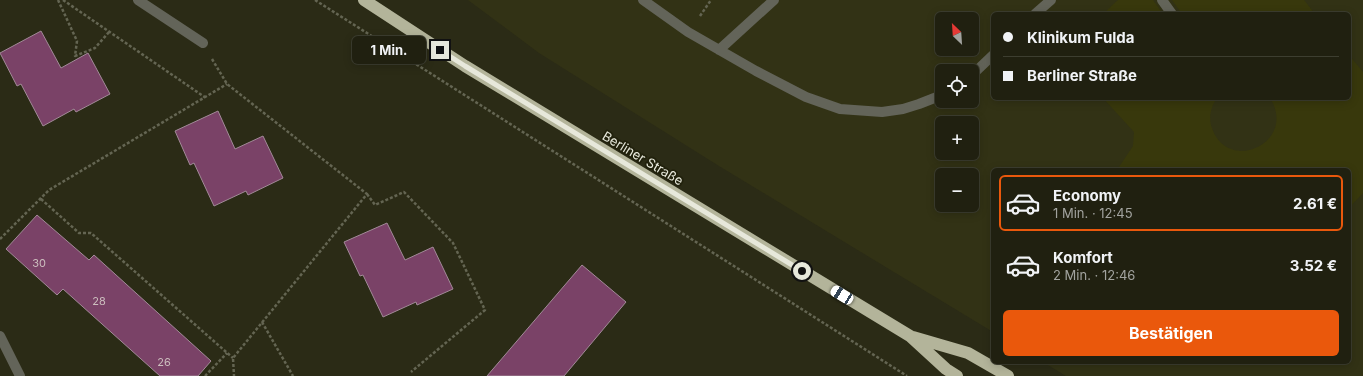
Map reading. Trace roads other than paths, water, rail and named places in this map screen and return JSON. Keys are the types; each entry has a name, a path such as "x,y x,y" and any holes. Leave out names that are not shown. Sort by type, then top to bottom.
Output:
{"highway":[{"name":"Berliner Straße","path":"364,0 465,66 910,336 946,369 957,376"},
{"name":"Berliner Straße","path":"910,336 968,353 1008,376"}],"street":[{"path":"138,0 203,43"},
{"path":"643,0 686,31 719,50 806,97 840,109 882,112 903,109 935,97"},
{"path":"719,50 774,0"},
{"path":"1037,12 1051,0"},
{"path":"1162,0 1171,12"},
{"path":"979,68 991,57"},
{"path":"0,336 20,376"}]}
